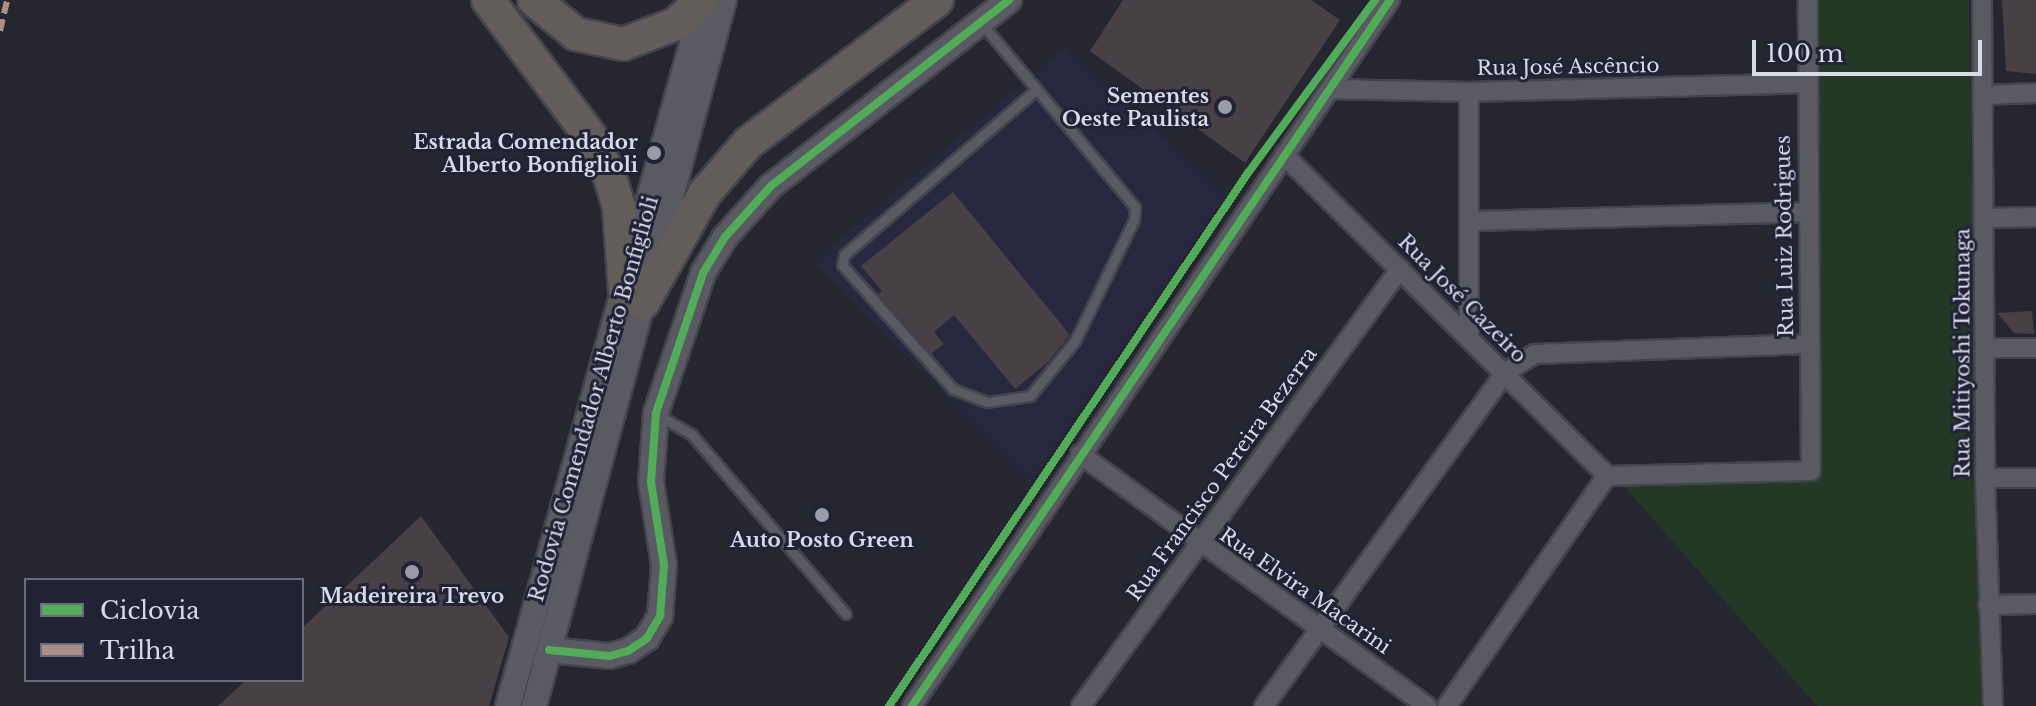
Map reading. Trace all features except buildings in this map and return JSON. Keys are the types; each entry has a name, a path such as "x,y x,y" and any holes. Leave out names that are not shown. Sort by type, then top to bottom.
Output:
{"highway":[{"path":"488,0 590,136 608,171 619,208 634,297"},
{"path":"534,0 576,34 623,44 676,24 703,0"},
{"path":"634,297 705,193 748,143 937,0"}],"main road":[{"name":"Rodovia Comendador Alberto Bonfiglioli","path":"534,706 703,0"},
{"name":"Rodovia Comendador Alberto Bonfiglioli","path":"508,706 724,0"},
{"path":"549,650 610,656 628,651 647,638 660,616 664,565 651,482 656,413 703,273 748,207 1009,0"}],"street":[{"path":"912,706 1390,0"},
{"name":"Rua Luiz Rodrigues","path":"1607,476 1811,471 1808,0"},
{"name":"Rua Mitiyoshi Tokunaga","path":"1982,0 1987,348 1985,478 1993,706"},
{"name":"Rua José Ascêncio","path":"1330,89 1469,92 1807,83"},
{"path":"1469,92 1472,221 1469,338"},
{"path":"1983,95 2036,93"},
{"name":"Rua José Cazeiro","path":"1284,155 1506,372 1607,476"},
{"path":"1472,221 1807,212"},
{"path":"1985,218 2036,217"},
{"name":"Rua Francisco Pereira Bezerra","path":"1081,706 1197,541 1400,269"},
{"path":"1264,706 1506,372 1535,354 1809,344"},
{"path":"1987,348 2036,348"},
{"name":"Rua Elvira Macarini","path":"1080,454 1427,706"},
{"path":"1447,706 1607,476"},
{"path":"1985,478 2036,478"},
{"path":"1988,605 2036,604"}],"lane":[{"path":"980,21 1036,90 1129,194 1134,220 1075,341 1030,396 987,402 953,389 842,265 844,255 1036,90"},
{"path":"656,413 692,435 846,614"}],"shaded area":[{"path":"1065,47 1226,195 1030,483 814,261"}],"green space":[{"path":"1816,0 1969,0 1981,706 1817,706 1623,485 1819,479"}],"marked path":[{"path":"0,31 7,0"}],"cycle path":[{"path":"549,650 610,656 628,651 647,638 660,616 664,565 651,482 656,413 703,273 725,237 771,186 1009,0"},
{"path":"889,706 1248,173 1375,0"},
{"path":"912,706 1390,0"}],"place":[{"name":"Sementes Oeste Paulista","path":"1225,107"},
{"name":"Estrada Comendador Alberto Bonfiglioli","path":"654,153"},
{"name":"Auto Posto Green","path":"822,515"},
{"name":"Madeireira Trevo","path":"412,572"}]}
